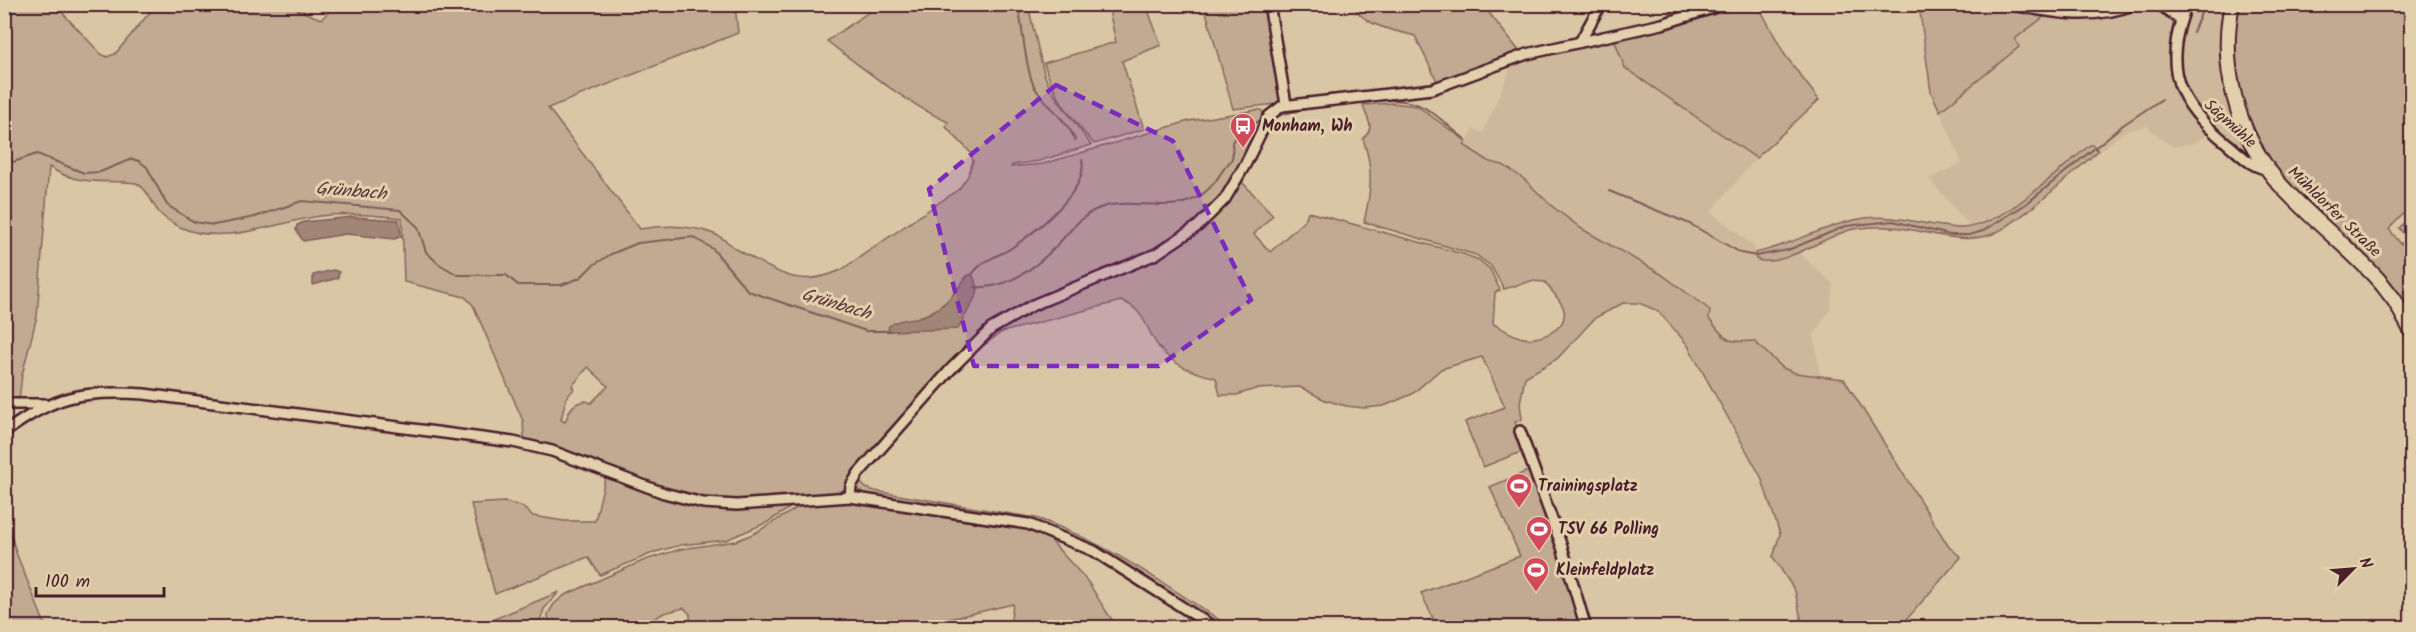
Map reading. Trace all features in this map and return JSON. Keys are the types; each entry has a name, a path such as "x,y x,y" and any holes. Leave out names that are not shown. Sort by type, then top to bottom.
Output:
{"street":[{"path":"1269,4 1286,104"},
{"path":"1580,42 1601,4"},
{"path":"850,497 851,486 858,474 951,369 991,329 1033,305 1156,254 1198,226 1225,199 1266,120 1286,104 1421,91 1517,57 1662,24 1726,4"},
{"path":"2008,4 2053,14 2091,15 2106,14 2135,4"},
{"path":"2159,4 2181,20"},
{"name":"Sägmühle","path":"2187,4 2173,57 2176,76 2186,101 2193,113 2214,133 2253,165 2268,169"},
{"name":"Mühldorfer Straße","path":"2232,4 2228,34 2231,82 2248,136 2268,169 2287,192 2382,284 2395,301 2412,332"},
{"path":"4,404 47,404 93,394 144,394 486,438 552,451 664,493 703,503 737,506 850,497 993,518 1048,530 1094,551 1215,627"},
{"path":"4,432 47,404"},
{"path":"1520,431 1562,547 1586,627"}],"highlighted area":[{"path":"1056,85 1173,141 1251,300 1159,366 974,366 929,189"}],"shaded area":[{"path":"338,4 735,5 738,33 548,108 640,229 677,227 705,231 720,237 776,271 799,278 826,276 841,270 959,189 968,176 973,161 971,153 946,127 948,122 901,95 827,41 879,5 1028,5 1044,74 1051,90 1091,145 1011,167 1043,164 1189,121 1256,110 1261,110 1265,116 1244,161 1224,194 1195,223 1164,246 1002,318 845,489 836,494 720,501 697,498 663,489 595,462 524,440 523,421 473,305 465,297 404,282 402,218 330,215 232,234 197,233 180,227 162,216 146,192 136,183 81,180 49,167 37,316 22,375 19,400 5,401 5,5 55,5 101,54 107,57 115,54 156,5 285,5 321,19","holes":["588,367 608,386 591,403 586,401 574,405 565,422 561,420 566,398 574,389 572,386"]},
{"path":"2193,4 2191,11 2210,10 2212,5 2228,5 2260,164 2210,133 2194,143 2175,147 2165,142 2147,126 2125,131 2025,212 1992,234 1980,237 1929,179 1962,163 1940,111 2018,47 2015,39 2045,16 2111,17 2143,5"},
{"path":"1111,5 1146,5 1161,45 1122,61 1144,129 1094,144 1058,96 1044,63 1116,42 1110,15"},
{"path":"1204,5 1267,5 1281,101 1276,104 1233,109"},
{"path":"1353,5 1483,5 1519,51 1438,83 1415,36 1371,22 1364,18"},
{"path":"1671,5 1713,5 1669,17"},
{"path":"1735,5 1758,5 1785,55 1819,100 1756,158 1625,68 1614,39 1671,25"},
{"path":"1919,5 1991,5 2045,16 2015,39 2019,47 1940,111 1931,92"},
{"path":"2236,5 2411,5 2412,200 2407,205 2411,210 2411,220 2404,213 2389,229 2401,244 2407,238 2399,228 2405,222 2411,229 2411,290 2397,295 2285,184 2250,130 2232,66"},
{"path":"1614,39 1625,68 1756,158 1711,212 1754,246 1756,259 1775,259 1799,253 1833,284 1830,309 1814,335 1820,376 1795,373 1783,368 1754,341 1740,344 1728,341 1709,319 1710,310 1662,274 1597,240 1553,207 1524,179 1503,165 1479,156 1464,145 1474,129 1483,133 1512,65 1584,44"},
{"path":"1392,103 1417,106 1466,141 1464,145 1490,162 1503,165 1524,179 1553,207 1582,229 1661,274 1710,310 1709,319 1728,339 1737,342 1754,341 1783,368 1795,373 1844,379 1949,547 1961,557 1906,620 1910,627 1803,627 1795,591 1773,557 1780,534 1761,477 1687,344 1658,311 1639,303 1623,303 1595,318 1557,359 1525,377 1520,403 1522,419 1515,422 1526,450 1483,467 1465,422 1505,407 1482,357 1441,369 1412,394 1384,406 1364,408 1346,406 1325,400 1300,387 1255,389 1237,395 1220,395 1216,378 1189,369 1170,359 1154,340 1137,310 1121,301 1002,332 965,359 995,330 1020,315 1157,257 1181,243 1196,232 1240,180 1273,215 1254,234 1270,252 1305,220 1308,212 1463,254 1479,260 1490,269 1500,290 1495,292 1493,324 1523,338 1537,338 1551,333 1562,323 1564,310 1545,282 1531,281 1504,289 1491,266 1476,255 1364,222 1370,171 1363,139 1370,126 1363,105"},
{"path":"2090,145 2098,151 2029,210 1990,235 1961,238 1898,228 1861,228 1844,232 1778,260 1756,259 1755,253 1837,225 1865,218 1901,219 1960,228 1976,226 2011,209 2046,183"},
{"path":"352,217 399,220 401,236 395,239 346,234 303,241 296,230 297,225 304,222"},
{"path":"333,270 339,272 338,278 313,285 313,275"},
{"path":"972,274 978,287 977,294 958,329 888,331 889,326 896,322 925,315 940,307 952,296 967,276"},
{"name":"TSV 66 Polling","path":"1530,470 1584,627 1416,628 1433,618 1421,593 1520,556 1490,487"},
{"path":"606,474 700,506 745,509 797,503 768,522 726,540 681,545 655,552 600,575 588,557 495,594 471,504 505,502 521,506 533,516 564,521 595,521"},
{"path":"858,480 866,488 875,491 1036,518 1062,528 1136,566 1230,627 1220,627 1111,555 1064,533 1019,519 864,493 855,488"},
{"path":"855,500 1024,527 1047,534 1087,581 1118,627 1010,627 1013,604 910,628 690,627 690,614 684,608 664,613 645,624 664,627 549,627 548,614 554,604 565,595 645,560 681,549 736,541 755,533 807,502"},
{"path":"4,512 17,555 46,627 5,627"},
{"path":"559,592 544,609 540,621 505,621 475,627"}],"waterway":[{"name":"Grünbach","path":"1018,4 1032,81 1075,140"},
{"path":"2193,32 2205,4"},
{"path":"1609,191 1690,224 1741,253 1756,256 1788,250 1846,226 1893,221 1950,235 1969,235 1983,231 2026,204 2123,125 2162,99"},
{"path":"1273,117 1345,103 1403,101 1429,110 1465,139"},
{"path":"975,287 999,285 1021,275 1041,260 1080,221 1095,210 1111,205 1161,205 1193,200 1208,190 1231,160 1232,142 1235,138 1246,128 1262,120"},
{"name":"Grünbach","path":"4,165 37,154 84,173 100,172 132,159 147,167 167,205 194,222 214,225 255,217 302,201 400,210 418,227 426,252 439,264 458,275 506,275 518,285 561,285 580,278 592,266 611,254 638,243 693,237 713,249 748,291 866,331 891,331"},
{"name":"Grünbach","path":"972,275 985,262 1023,240 1059,209 1077,184 1082,172 1082,160"},
{"path":"2405,205 2412,197"}],"place":[{"name":"Monham, Wh","path":"1243,149"},
{"name":"Trainingsplatz","path":"1519,509"},
{"name":"TSV 66 Polling","path":"1539,552"},
{"name":"Kleinfeldplatz","path":"1536,593"}]}
